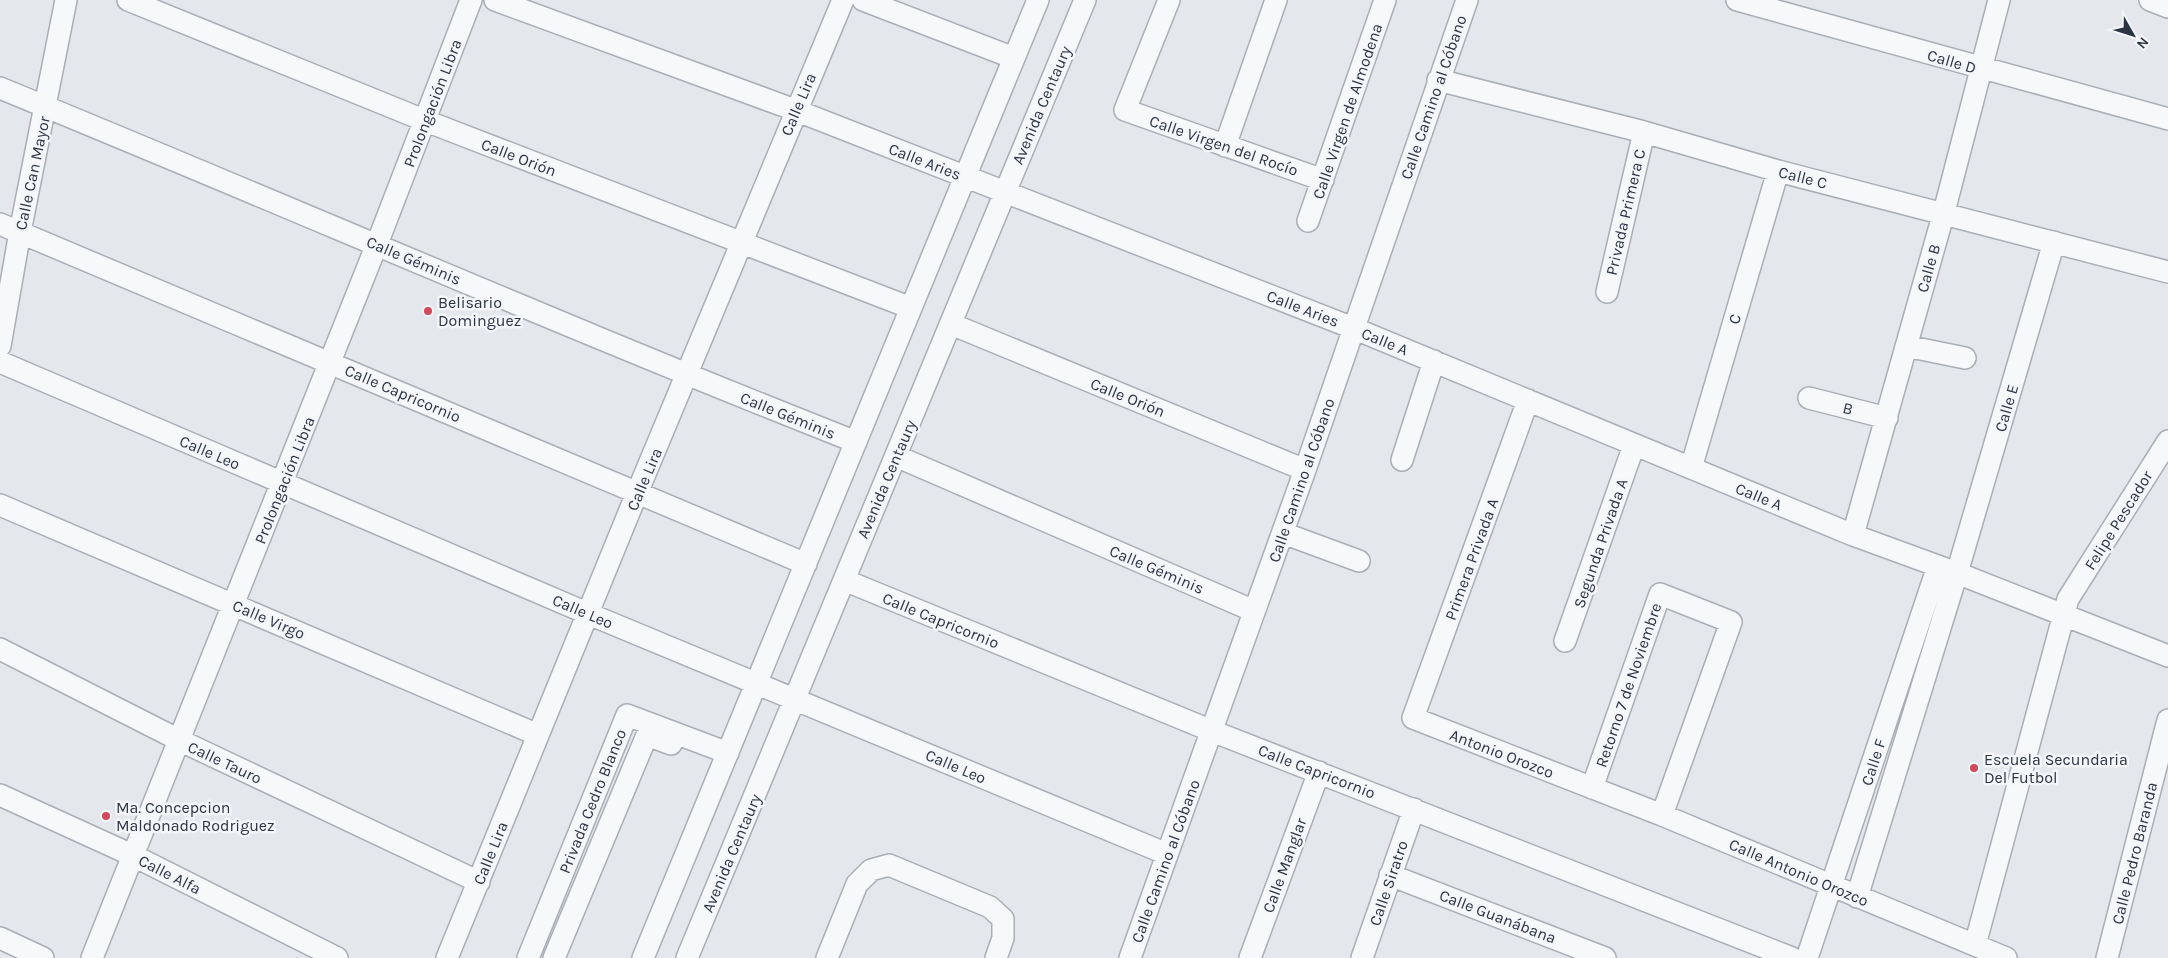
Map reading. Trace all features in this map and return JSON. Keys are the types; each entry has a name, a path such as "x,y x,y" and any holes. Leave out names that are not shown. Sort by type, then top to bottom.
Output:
{"street":[{"name":"Calle Can Mayor","path":"0,346 20,232 66,0"},
{"name":"Calle Orión","path":"128,0 426,122 911,308"},
{"name":"Prolongación Libra","path":"92,958 426,122 471,0"},
{"name":"Calle Aries","path":"495,0 795,110 1353,328"},
{"name":"Calle Lira","path":"447,958 637,493 842,0"},
{"path":"863,0 1014,58"},
{"path":"643,958 1038,0"},
{"name":"Avenida Centaury","path":"687,958 1085,0"},
{"name":"Calle Virgen del Rocío","path":"1169,0 1125,110 1322,180"},
{"path":"1225,146 1276,0"},
{"name":"Calle Virgen de Almodena","path":"1308,221 1385,0"},
{"name":"Calle Camino al Cóbano","path":"1130,958 1306,470 1353,328 1467,0"},
{"name":"Calle D","path":"1738,0 1980,69 2168,119"},
{"name":"Calle B","path":"1853,535 1944,212 1999,0"},
{"path":"2150,0 2168,7"},
{"name":"Calle C","path":"1438,80 1644,132 1778,171 1944,212 2168,272"},
{"name":"Calle Géminis","path":"0,88 377,244 687,376 856,442"},
{"name":"Privada Primera C","path":"1607,292 1644,132"},
{"name":"C","path":"1690,468 1778,171"},
{"name":"Calle Capricornio","path":"0,224 806,564"},
{"name":"Calle E","path":"1948,570 2054,242"},
{"name":"Calle Orión","path":"951,324 1306,470"},
{"name":"Calle A","path":"1353,328 1853,535 1948,570 2066,607 2168,656"},
{"path":"1906,346 1964,358"},
{"path":"1402,460 1434,361"},
{"name":"Calle Leo","path":"0,362 589,614 1167,854"},
{"name":"B","path":"1809,398 1887,418"},
{"name":"Primera Privada A","path":"1413,718 1528,400"},
{"name":"Felipe Pescador","path":"1974,945 2066,607 2168,441"},
{"name":"Segunda Privada A","path":"1565,641 1634,445"},
{"name":"Calle Géminis","path":"896,456 1254,611"},
{"name":"Calle Virgo","path":"0,505 538,735"},
{"path":"1283,533 1359,561"},
{"name":"Calle F","path":"1806,958 1948,570"},
{"name":"Calle F","path":"1857,896 1948,570"},
{"name":"Calle Capricornio","path":"844,580 1212,731 1414,808 1792,958"},
{"name":"Retorno 7 de Noviembre","path":"1592,788 1660,594 1731,622 1662,815"},
{"name":"Calle Tauro","path":"0,649 179,740 478,882"},
{"name":"Privada Cedro Blanco","path":"528,958 627,715 726,758"},
{"name":"Antonio Orozco","path":"1413,718 1592,788"},
{"name":"Calle Pedro Baranda","path":"2106,958 2168,720"},
{"name":"Privada Cedro Blanco","path":"554,958 647,735 726,758"},
{"name":"Calle Manglar","path":"1250,958 1318,772"},
{"name":"Calle Antonio Orozco","path":"1592,788 1662,815 2006,958"},
{"name":"Calle Alfa","path":"0,795 134,856 338,958"},
{"name":"Calle Siratro","path":"1362,958 1414,808"},
{"path":"826,958 857,884 871,870 889,865 990,907 1003,919 1003,938 996,958"},
{"name":"Calle Guanábana","path":"1390,874 1592,956"},
{"path":"0,938 43,958"}],"place":[{"name":"Belisario Dominguez","path":"428,311"},
{"name":"Escuela Secundaria Del Futbol","path":"1974,768"},
{"name":"Ma. Concepcion Maldonado Rodriguez","path":"106,816"}]}
